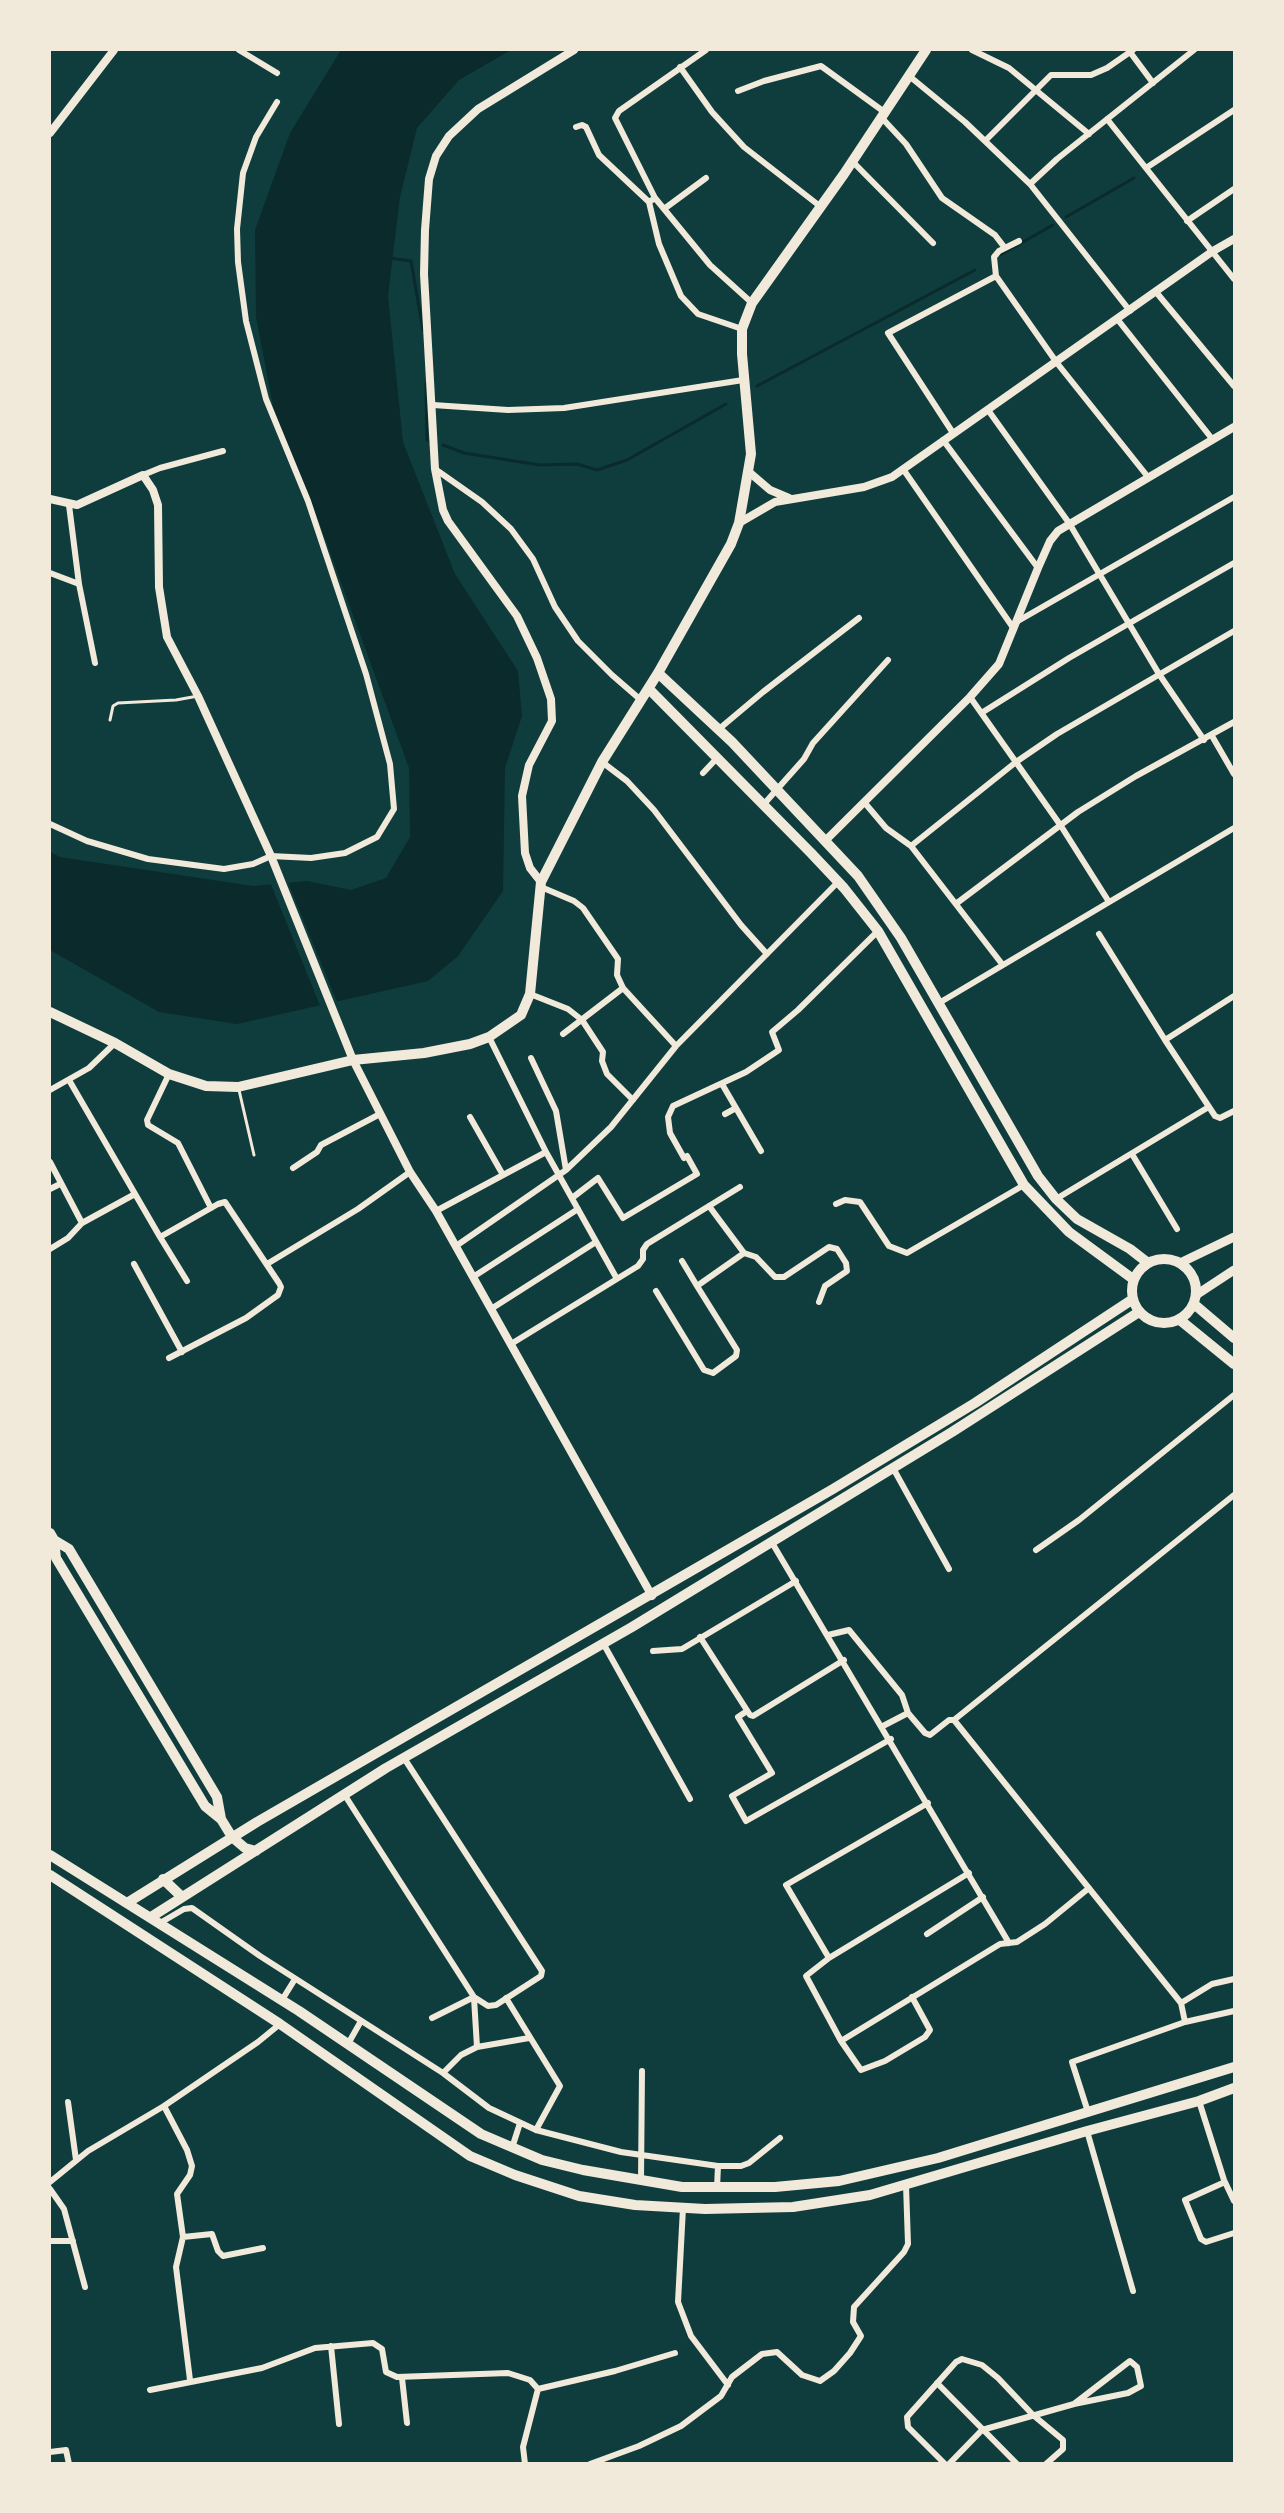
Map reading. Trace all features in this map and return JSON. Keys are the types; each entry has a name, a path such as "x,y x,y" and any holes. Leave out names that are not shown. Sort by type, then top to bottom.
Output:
{"main road":[{"path":"50,1012 115,1043 169,1074 206,1086 238,1087 353,1060 434,1052 489,1037 521,1015 530,994 541,885 602,762 658,674 731,544 739,523 749,472 751,437 743,380 742,329 752,303 821,207 926,50"},
{"path":"658,674 719,729 864,885 901,938 1038,1176 1056,1199 1077,1219 1130,1249 1148,1263"},
{"path":"649,689 718,756 838,882 878,931 1024,1185 1069,1232 1133,1279"},
{"path":"981,1112 994,1101"},
{"path":"1180,1263 1234,1237"},
{"path":"1234,1270 1195,1299 1180,1320 1166,1324 1151,1321 1139,1312 1133,1299 1133,1279 1148,1263 1162,1259 1180,1263 1189,1271 1195,1282 1195,1299 1234,1338"},
{"path":"127,1903 232,1837 652,1596 975,1403 1133,1299"},
{"path":"156,1920 182,1897 344,1794 603,1643 893,1468 1139,1312"},
{"path":"1180,1320 1234,1364"},
{"path":"52,1537 69,1549 217,1797 221,1820"},
{"path":"52,1537 56,1558 205,1806 221,1820 232,1837 245,1848 256,1851"},
{"path":"50,1855 282,2000 481,2134 511,2149 583,2170 682,2187 717,2188 839,2181 880,2174 1234,2067"},
{"path":"50,1875 280,2024 479,2160 515,2175 579,2196 635,2205 683,2208 793,2207 870,2195 1087,2131 1199,2101 1234,2088"},
{"path":"163,1879 182,1897"}],"street":[{"path":"50,134 114,50"},
{"path":"239,50 277,73"},
{"path":"574,50 478,109 449,136 436,156 427,195 424,274 435,469 448,520 516,616 537,657 551,699 552,721 529,765 522,796 525,853 530,868 541,885 583,908 618,959 617,975 622,988 676,1046"},
{"path":"706,50 680,66 615,115 655,198 710,265 752,303"},
{"path":"972,50 1009,68 1089,134"},
{"path":"1030,184 1194,50"},
{"path":"985,141 1051,75 1091,75 1107,68 1132,51 1153,83"},
{"path":"680,66 712,112 744,147 821,207"},
{"path":"738,91 764,81 821,66 882,114 906,144 942,198 995,235 1005,248"},
{"path":"908,75 985,141 1030,184 1130,311"},
{"path":"50,824 87,841 148,859 224,869 271,856 311,858 345,853 377,837 394,809 390,764 366,674 308,501 266,399 246,321 238,262 237,229 243,173 256,137 277,102"},
{"path":"1146,168 1234,110"},
{"path":"1107,119 1234,279"},
{"path":"576,127 582,125 586,127 599,155 649,202 666,266 686,302 694,311 710,320 742,329"},
{"path":"852,161 933,243"},
{"path":"664,209 706,178"},
{"path":"1187,221 1234,189"},
{"path":"649,202 655,198"},
{"path":"739,523 766,506 790,498 878,483 903,469 1057,363 1213,251 1234,239"},
{"path":"1019,241 994,257 996,276 1057,363 1148,477"},
{"path":"953,433 888,333 996,276"},
{"path":"1156,292 1234,386"},
{"path":"1118,320 1213,440"},
{"path":"433,405 508,410 554,409 743,380"},
{"path":"988,410 1069,523 1159,674 1204,740"},
{"path":"825,841 970,697 999,664 1053,537 1069,523 1234,427"},
{"path":"944,440 1038,568"},
{"path":"50,499 69,505 88,502 160,468 223,451"},
{"path":"435,469 482,502 511,530 533,559 555,607 578,641 642,701"},
{"path":"903,469 1014,630"},
{"path":"749,472 770,490 790,498"},
{"path":"143,475 158,505 159,587 165,630 198,696 271,856 353,1060 410,1172 456,1246 652,1596"},
{"path":"1018,621 1234,497"},
{"path":"69,505 79,584 95,663"},
{"path":"982,712 1234,562"},
{"path":"50,573 79,584"},
{"path":"719,729 859,618"},
{"path":"911,846 1016,762 1084,717 1234,631"},
{"path":"764,804 804,759 813,743 888,660"},
{"path":"970,697 1061,826 1109,902"},
{"path":"957,903 1118,787 1234,722"},
{"path":"1212,736 1234,774"},
{"path":"703,773 718,756"},
{"path":"602,762 627,781 654,810 741,925 767,954"},
{"path":"864,802 886,828 911,846 1002,964"},
{"path":"939,1003 1234,828"},
{"path":"456,1246 566,1170 611,1127 676,1046 838,882"},
{"path":"572,1198 598,1179 623,1218 697,1174 687,1156 684,1158 670,1133 668,1114 673,1106 706,1089 722,1084 779,1050 772,1032 798,1010 878,931"},
{"path":"1100,934 1207,1108 1220,1118 1234,1111"},
{"path":"563,1034 622,988"},
{"path":"530,994 568,1009 582,1020 603,1052 602,1061 607,1074 633,1100"},
{"path":"1166,1040 1234,996"},
{"path":"489,1037 546,1152 617,1279"},
{"path":"50,1090 89,1068 115,1043"},
{"path":"531,1058 558,1118 559,1140 566,1170"},
{"path":"169,1074 147,1120 148,1125 178,1143 211,1208"},
{"path":"69,1080 187,1281"},
{"path":"722,1084 761,1151"},
{"path":"725,1114 736,1108"},
{"path":"1056,1199 1207,1108"},
{"path":"293,1168 316,1152 321,1145 380,1114"},
{"path":"470,1117 503,1175"},
{"path":"436,1211 546,1152"},
{"path":"1132,1154 1177,1229"},
{"path":"50,1162 82,1223"},
{"path":"267,1264 358,1209 410,1172"},
{"path":"50,1189 60,1184"},
{"path":"836,1204 845,1200 860,1202 889,1246 907,1253 1024,1185"},
{"path":"511,1344 642,1263 643,1250 647,1244 740,1187"},
{"path":"50,1249 68,1238 82,1223 135,1194"},
{"path":"160,1237 222,1202 228,1204 281,1287 275,1298 246,1318 169,1358"},
{"path":"709,1206 744,1253 756,1257 775,1277 780,1278 829,1247 834,1247 848,1267 847,1271 825,1286 819,1302"},
{"path":"473,1277 578,1209"},
{"path":"491,1309 596,1242"},
{"path":"697,1286 744,1253"},
{"path":"656,1291 704,1370 710,1374 735,1357 737,1350 682,1262"},
{"path":"134,1264 182,1352"},
{"path":"1036,1550 1088,1513 1234,1395"},
{"path":"893,1468 949,1569"},
{"path":"828,1635 849,1630 903,1695 908,1713 925,1733 930,1734 952,1720 1234,1495"},
{"path":"771,1540 891,1739 1009,1943"},
{"path":"653,1651 678,1650 796,1581"},
{"path":"700,1636 750,1715 756,1716 844,1660"},
{"path":"603,1643 690,1799"},
{"path":"747,1711 738,1717 772,1773 732,1796 746,1821 891,1739"},
{"path":"883,1726 908,1713"},
{"path":"952,1720 1181,2003 1185,2022"},
{"path":"344,1794 474,1997 488,2006 496,2005 541,1976 542,1971 404,1758"},
{"path":"829,1958 786,1885 928,1803"},
{"path":"912,1997 930,2030 925,2037 885,2061 861,2070 841,2041 806,1976 829,1958 969,1873"},
{"path":"841,2041 1000,1944 1017,1942 1046,1924 1089,1888"},
{"path":"927,1934 983,1897"},
{"path":"156,1920 192,1908 295,1979 443,2073 489,2108 536,2130 640,2155 718,2166 741,2166 749,2163 780,2138"},
{"path":"282,2000 295,1979"},
{"path":"1181,2003 1212,1984 1234,1979"},
{"path":"432,2018 474,1997"},
{"path":"474,1997 477,2047"},
{"path":"506,1998 561,2090 536,2130"},
{"path":"1088,2112 1072,2062 1185,2022 1234,2012"},
{"path":"348,2044 361,2021"},
{"path":"50,2182 76,2160 164,2106 258,2042 280,2024"},
{"path":"443,2073 461,2055 477,2047 529,2038"},
{"path":"641,2180 642,2071"},
{"path":"1199,2101 1225,2181 1234,2201"},
{"path":"68,2102 76,2160"},
{"path":"164,2106 187,2150 192,2166 190,2175 177,2194 183,2237 176,2275 190,2380"},
{"path":"511,2149 520,2123"},
{"path":"1087,2131 1133,2291"},
{"path":"717,2188 718,2166"},
{"path":"1225,2181 1185,2200 1201,2239 1206,2242 1234,2233"},
{"path":"590,2463 639,2446 681,2426 720,2396 732,2377 762,2355 777,2352 802,2375 820,2381 834,2371 861,2336 853,2322 854,2307 904,2252 908,2244 906,2185"},
{"path":"50,2188 62,2203 85,2287"},
{"path":"683,2208 678,2302 691,2337 728,2385"},
{"path":"183,2237 212,2234 218,2251 224,2256 263,2248"},
{"path":"50,2241 73,2241"},
{"path":"150,2390 190,2380 262,2368 315,2348 362,2342 378,2344 382,2349 386,2372 402,2378 508,2373 530,2380 538,2389"},
{"path":"331,2346 339,2424"},
{"path":"538,2389 615,2371 675,2353"},
{"path":"1046,2463 1065,2444 1033,2415 998,2378 982,2365 968,2360 956,2361 907,2417 907,2422 947,2463 982,2430 1033,2415 1074,2404 1128,2393 1141,2386 1137,2367 1130,2361 1074,2404"},
{"path":"402,2378 407,2423"},
{"path":"937,2383 1017,2463"},
{"path":"525,2463 524,2447 538,2389"},
{"path":"50,2452 66,2450 69,2463"}],"lane":[{"path":"110,720 113,706 118,703 176,700 198,696"},
{"path":"238,1087 254,1155"}],"water":[{"path":"341,50 511,50 459,80 417,128 400,197 388,296 403,442 455,574 518,671 522,716 505,768 503,891 458,956 428,981 237,1024 159,1012 50,950 50,852 60,857 253,886 307,881 351,890 386,878 410,837 409,768 308,492 278,432 256,317 255,230 290,133"}],"pier":[{"path":"287,880 338,1004 321,1008 270,882"}],"waterway":[{"path":"1066,217 1134,178"},
{"path":"1000,255 1053,225"},
{"path":"389,258 411,261 423,330"},
{"path":"757,386 975,270"},
{"path":"426,384 427,440 430,441"},
{"path":"443,445 464,453 540,465 577,464 597,470 627,460 726,404"}]}
